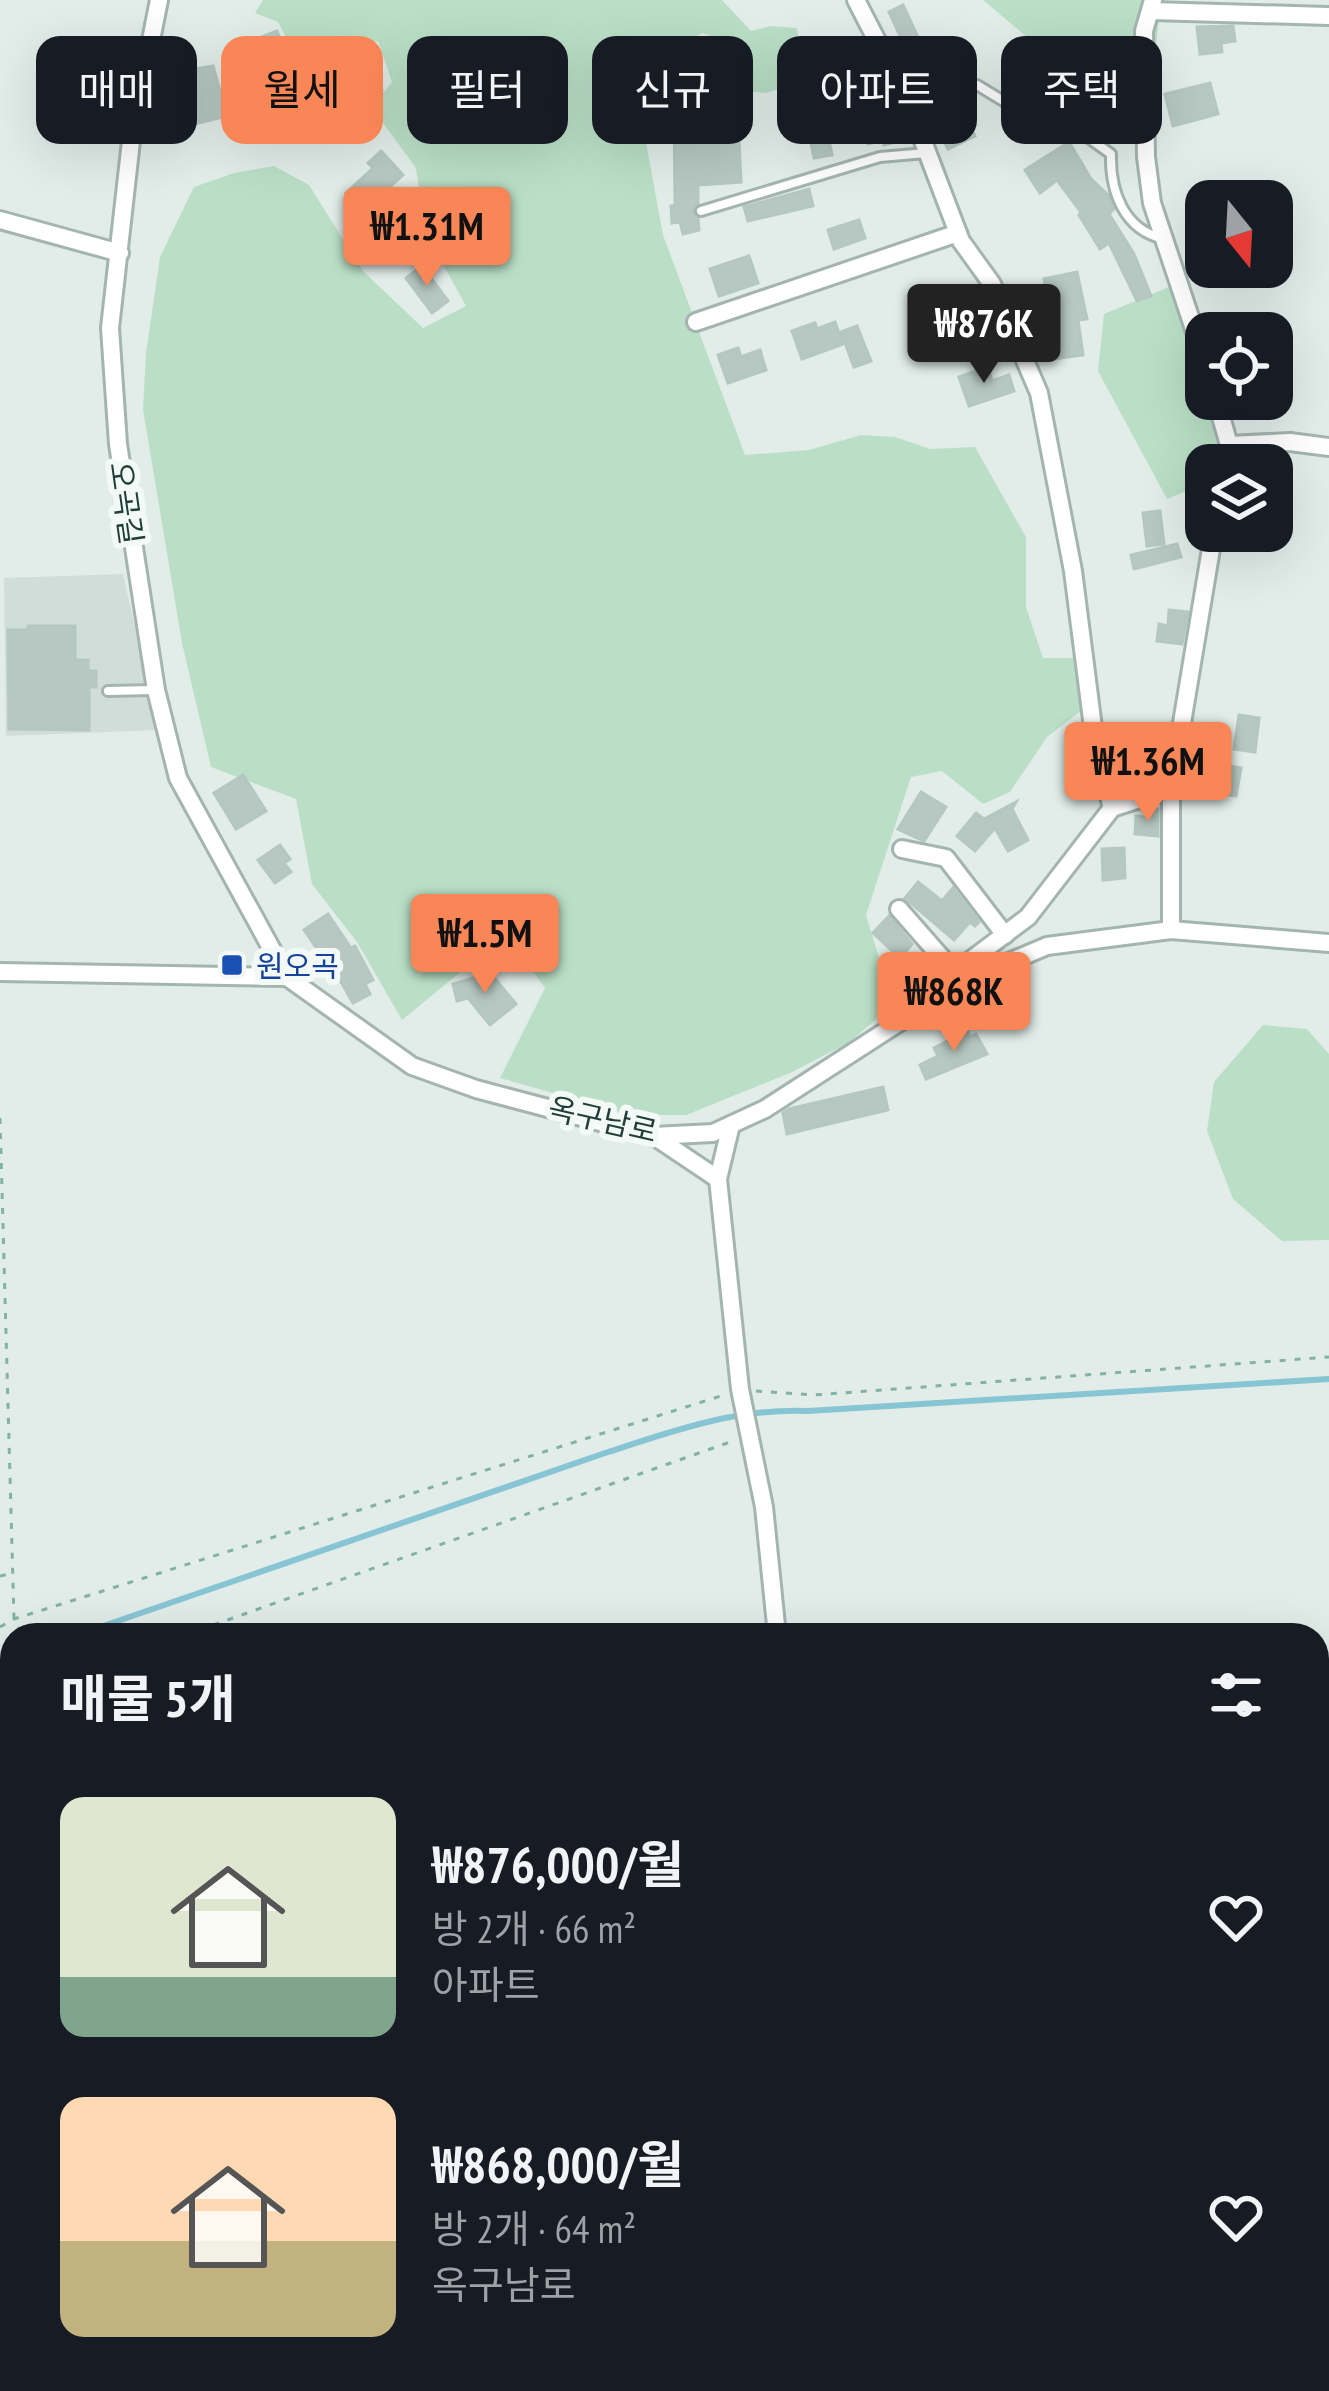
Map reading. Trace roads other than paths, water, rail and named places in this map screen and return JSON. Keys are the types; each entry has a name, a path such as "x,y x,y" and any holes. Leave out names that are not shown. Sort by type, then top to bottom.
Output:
{"street":[{"name":"오곡길","path":"159,0 131,141 110,328 118,444 156,690 178,778 287,977"},
{"path":"856,0 875,36"},
{"path":"1189,312 1152,203 1146,157 1144,32 1152,6 1329,16"},
{"path":"925,144 958,233 992,284 1039,393 1073,571 1095,743 1112,808"},
{"path":"0,220 119,253"},
{"path":"696,322 958,233"},
{"path":"1249,444 1329,447"},
{"path":"1171,930 1171,789 1210,552"},
{"path":"899,909 950,976 1028,917 1112,808 1171,789"},
{"path":"902,849 946,859 1005,935"},
{"name":"옥구남로","path":"287,977 412,1066 476,1089 653,1136 713,1133 765,1109 920,1010 950,976 995,968 1047,946 1171,930 1329,943"},
{"path":"0,972 287,977"},
{"path":"731,1125 718,1179 742,1395 764,1507 776,1623"},
{"path":"653,1136 718,1179"}],"lane":[{"path":"977,85 1005,102 1039,136 1069,124 1111,154 1111,182 1129,218 1144,235 1165,239"},
{"path":"701,211 880,157 928,152"},
{"path":"108,691 156,690"}],"waterway":[{"path":"112,1623 608,1452 731,1417 1329,1379"}],"place":[{"name":"원오곡","path":"232,965"}]}
